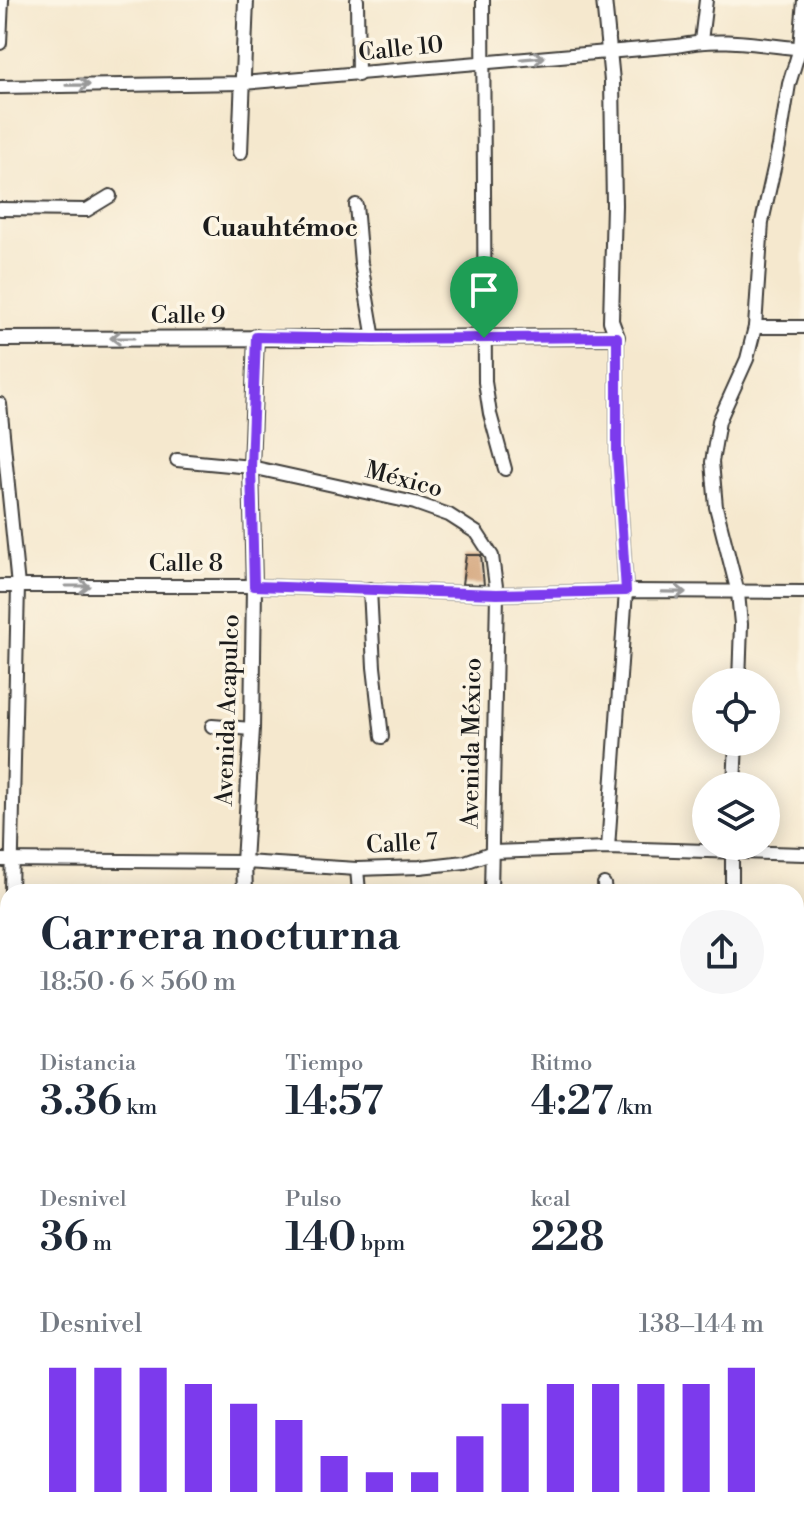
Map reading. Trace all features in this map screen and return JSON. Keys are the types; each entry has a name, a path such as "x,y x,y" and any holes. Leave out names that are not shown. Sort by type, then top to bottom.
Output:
{"street":[{"path":"0,43 2,0"},
{"path":"240,152 246,0"},
{"path":"357,0 358,75"},
{"path":"483,0 485,382 505,469"},
{"path":"604,0 612,81 614,205 611,321 617,337 617,454 626,591 608,848"},
{"path":"701,41 706,0"},
{"path":"739,668 738,593 716,507 712,462 719,421 747,359 755,327 762,222 789,84 802,49 804,0"},
{"name":"Calle 10","path":"0,87 243,83 677,46 701,41 730,40 802,49"},
{"path":"0,209 87,210 110,196"},
{"path":"356,205 361,263 374,339"},
{"path":"755,327 804,327"},
{"name":"Avenida Acapulco","path":"245,884 252,729 254,586 251,467 256,337"},
{"name":"Calle 9","path":"0,339 617,337"},
{"path":"0,404 18,586 15,732 6,860 10,884"},
{"name":"México","path":"177,460 251,467 415,503 449,515 477,533 492,556 497,594"},
{"name":"Calle 8","path":"0,586 254,586 497,594 804,592"},
{"path":"370,589 382,737"},
{"name":"Avenida México","path":"491,884 497,594"},
{"path":"212,726 252,729"},
{"path":"0,732 15,732"},
{"name":"Calle 7","path":"6,860 244,862 357,869 465,862 493,852 692,849"},
{"name":"Calle 7","path":"780,852 804,854"},
{"path":"732,860 732,884"},
{"path":"357,869 358,884"}],"building":[{"path":"466,555 481,555 484,585 462,584"}],"district":[{"name":"Cuauhtémoc","path":"280,228"}],"route":[{"path":"256,337 484,338 617,337 617,454 626,591 497,594 254,586 251,467 256,337"}]}
